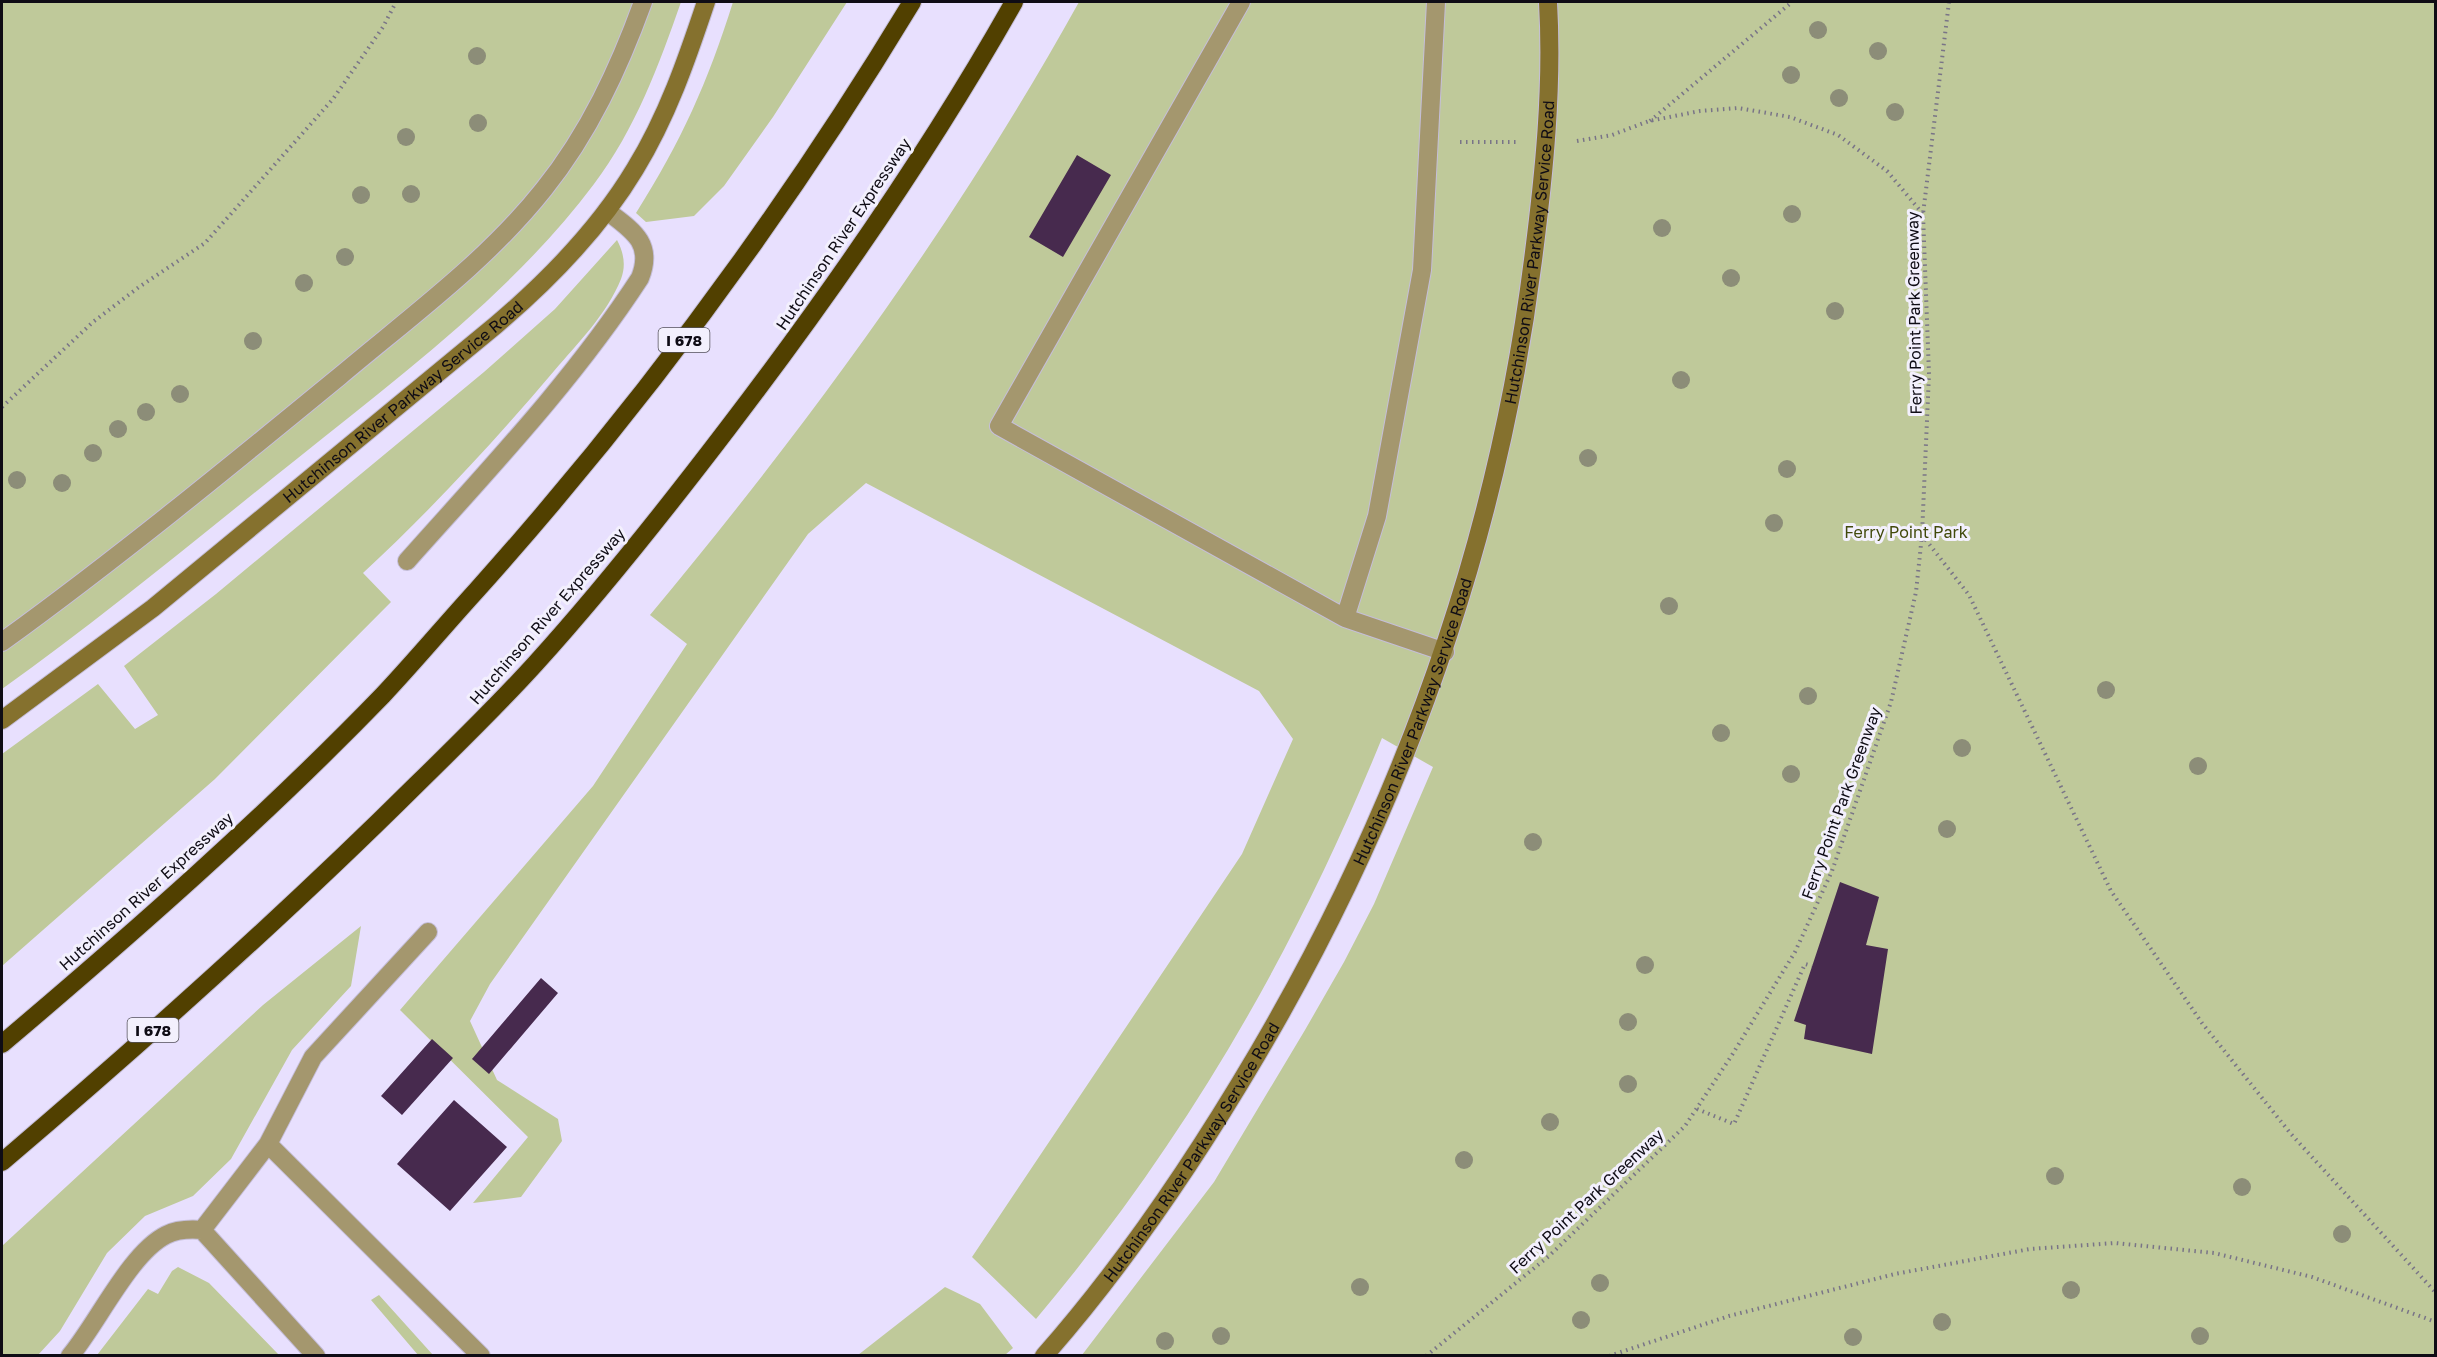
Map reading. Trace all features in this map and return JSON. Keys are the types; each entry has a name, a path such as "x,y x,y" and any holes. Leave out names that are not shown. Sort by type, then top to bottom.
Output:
{"highway":[{"name":"Hutchinson River Expressway","path":"2,1044 194,878 355,723 428,645 565,490 661,370 751,250 838,121 912,2"},
{"name":"Hutchinson River Expressway","path":"2,1162 262,934 487,716 538,662 682,489 819,306 933,136 1014,2"}],"street":[{"name":"Hutchinson River Parkway Service Road","path":"2,720 143,615 496,325 544,282 590,233 634,171 662,120 685,64 706,2"},
{"name":"Hutchinson River Parkway Service Road","path":"1044,1356 1113,1272 1174,1187 1276,1023 1361,858 1416,729 1445,652 1480,535 1504,432 1530,286 1545,142 1550,55 1548,2"}],"lane":[{"path":"2,642 163,521 489,249 545,188 579,140 609,84 643,2"},
{"path":"1241,2 999,426 1345,618 1445,652"},
{"path":"1345,618 1377,516 1422,270 1436,2"},
{"path":"407,561 544,406 640,278 645,266 645,253 641,243 636,234 607,211"},
{"path":"202,1230 268,1144 313,1057 428,932"},
{"path":"268,1144 482,1356"},
{"path":"70,1356 121,1283 153,1244 177,1230 202,1230 316,1356"}],"path":[{"path":"2,407 93,322 139,287 205,243 333,99 383,27 396,2"},
{"path":"1649,121 1792,2"},
{"name":"Ferry Point Park Greenway","path":"1426,1356 1550,1256 1685,1125 1732,1055 1795,952 1832,871 1891,702 1916,592 1922,535 1929,374 1923,214 1949,2"},
{"path":"1429,142 1545,142 1592,139 1611,135 1649,121 1700,111 1738,108 1790,117 1838,135 1887,171 1923,214"},
{"path":"1922,535 1969,595 2117,900 2202,1023 2291,1134 2436,1293"},
{"path":"1697,1109 1734,1124 1805,964 1812,966"},
{"path":"1609,1356 1729,1316 1895,1274 2030,1249 2115,1243 2214,1253 2301,1274 2436,1322"}],"green space":[{"path":"2,2 681,2 655,73 622,142 594,184 528,261 455,330 377,395 114,605 2,689"},
{"path":"733,2 847,2 773,117 724,186 694,216 646,222 636,213 667,161 692,111 714,59"},
{"name":"Ferry Point Park","path":"1079,2 2435,2 2435,1355 1082,1355 1214,1182 1305,1030 1374,904 1433,767 1382,738 1312,894 1274,969 1232,1042 1188,1114 1141,1184 1036,1319 972,1257 1242,854 1293,739 1259,691 866,483 808,534 490,984 470,1021 497,1080 558,1119 562,1141 521,1197 473,1203 528,1137 400,1010 593,786 687,644 650,615 768,469 879,318 983,163"},
{"path":"617,240 624,260 623,274 608,304 591,328 461,475 363,573 391,602 215,779 2,966 2,754 98,684 135,729 158,715 124,666 216,594 484,372 555,309"},
{"path":"361,926 351,986 292,1050 231,1159 193,1196 145,1216 107,1253 60,1331 38,1355 2,1355 2,1246 263,1005"},
{"path":"178,1267 209,1283 279,1355 97,1355 148,1289 158,1294 172,1271"},
{"path":"945,1287 980,1304 1013,1348 1005,1355 858,1355"},
{"path":"379,1295 433,1355 418,1355 371,1300"}],"building":[{"path":"1077,155 1111,175 1063,257 1029,237"},
{"path":"1840,882 1879,897 1866,945 1888,949 1872,1054 1804,1039 1806,1025 1794,1021"},
{"path":"541,978 558,993 489,1074 472,1059"},
{"path":"432,1039 453,1058 402,1115 381,1096"},
{"path":"454,1100 507,1147 450,1211 397,1164"}]}
